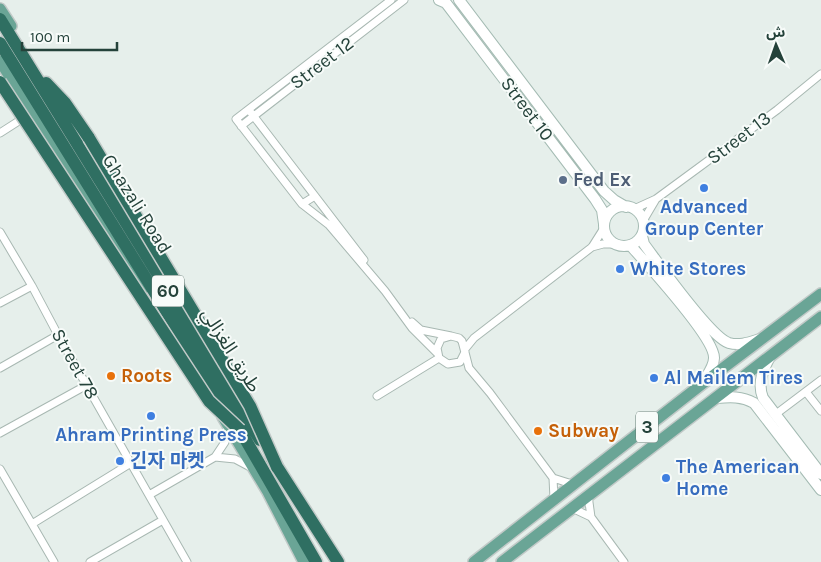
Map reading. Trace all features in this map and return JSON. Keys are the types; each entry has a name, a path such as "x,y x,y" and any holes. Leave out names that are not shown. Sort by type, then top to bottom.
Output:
{"highway":[{"name":"Ghazali Road","path":"0,19 277,467 338,562"},
{"name":"Ghazali Road","path":"0,43 240,430 316,562"},
{"path":"0,82 209,400 240,430"},
{"path":"46,83 65,103 89,138 250,406 277,467"}],"main road":[{"name":"طريق الغزالي","path":"0,9 263,436 345,562"},
{"path":"0,61 227,424 268,492 304,562"},
{"name":"3","path":"474,562 572,484 821,294"},
{"name":"3","path":"502,562 821,317"},
{"path":"613,476 608,478 605,476 603,470 605,466 657,427 665,413"}],"street":[{"name":"Street 12","path":"302,204 238,122 391,0"},
{"name":"Street 12","path":"251,112 404,0"},
{"name":"Street 10","path":"439,0 446,3 595,199 602,210 604,226"},
{"name":"Street 10","path":"459,0 604,191 614,200 630,208"},
{"name":"Street 13","path":"630,208 656,199 777,110 821,74"},
{"path":"0,133 25,116 28,106"},
{"path":"251,112 415,326 431,333 467,337 478,335"},
{"path":"315,196 302,204 329,225 412,328 448,364 469,368"},
{"name":"Street 13","path":"643,221 656,199"},
{"path":"592,247 604,226 606,217 618,207 630,208 640,214 643,221 642,236 644,244 693,308 718,336 727,343 738,344 763,338"},
{"path":"604,226 608,239 614,244"},
{"name":"Street 78","path":"1,234 187,562"},
{"path":"456,364 462,359 471,341 592,247 603,244 630,246 642,236"},
{"path":"630,246 662,281 711,345 714,354 713,365 702,384"},
{"path":"0,304 32,286"},
{"path":"0,368 58,335"},
{"path":"438,355 438,343 446,337 453,336 462,341 469,368 490,393 553,478 554,499"},
{"path":"377,396 438,355"},
{"path":"770,357 761,376 761,392 767,404 821,474"},
{"path":"776,414 821,380"},
{"path":"0,433 87,385"},
{"path":"806,392 821,411"},
{"path":"716,398 735,396 748,399 754,403 821,490"},
{"path":"149,495 216,457 224,442 227,424"},
{"path":"216,457 235,459 253,469"},
{"path":"32,524 131,464"},
{"path":"0,469 54,562"},
{"path":"553,478 572,484"},
{"path":"588,495 591,517"},
{"path":"572,508 591,517 624,562"},
{"path":"90,562 163,520"}],"place":[{"name":"Fed Ex","path":"563,180"},
{"name":"Advanced Group Center","path":"704,188"},
{"name":"White Stores","path":"620,269"},
{"name":"Roots","path":"111,376"},
{"name":"Al Mailem Tires","path":"654,378"},
{"name":"Ahram Printing Press","path":"151,416"},
{"name":"Subway","path":"538,431"},
{"name":"긴자 마켓","path":"120,461"},
{"name":"The American Home","path":"666,478"}]}
